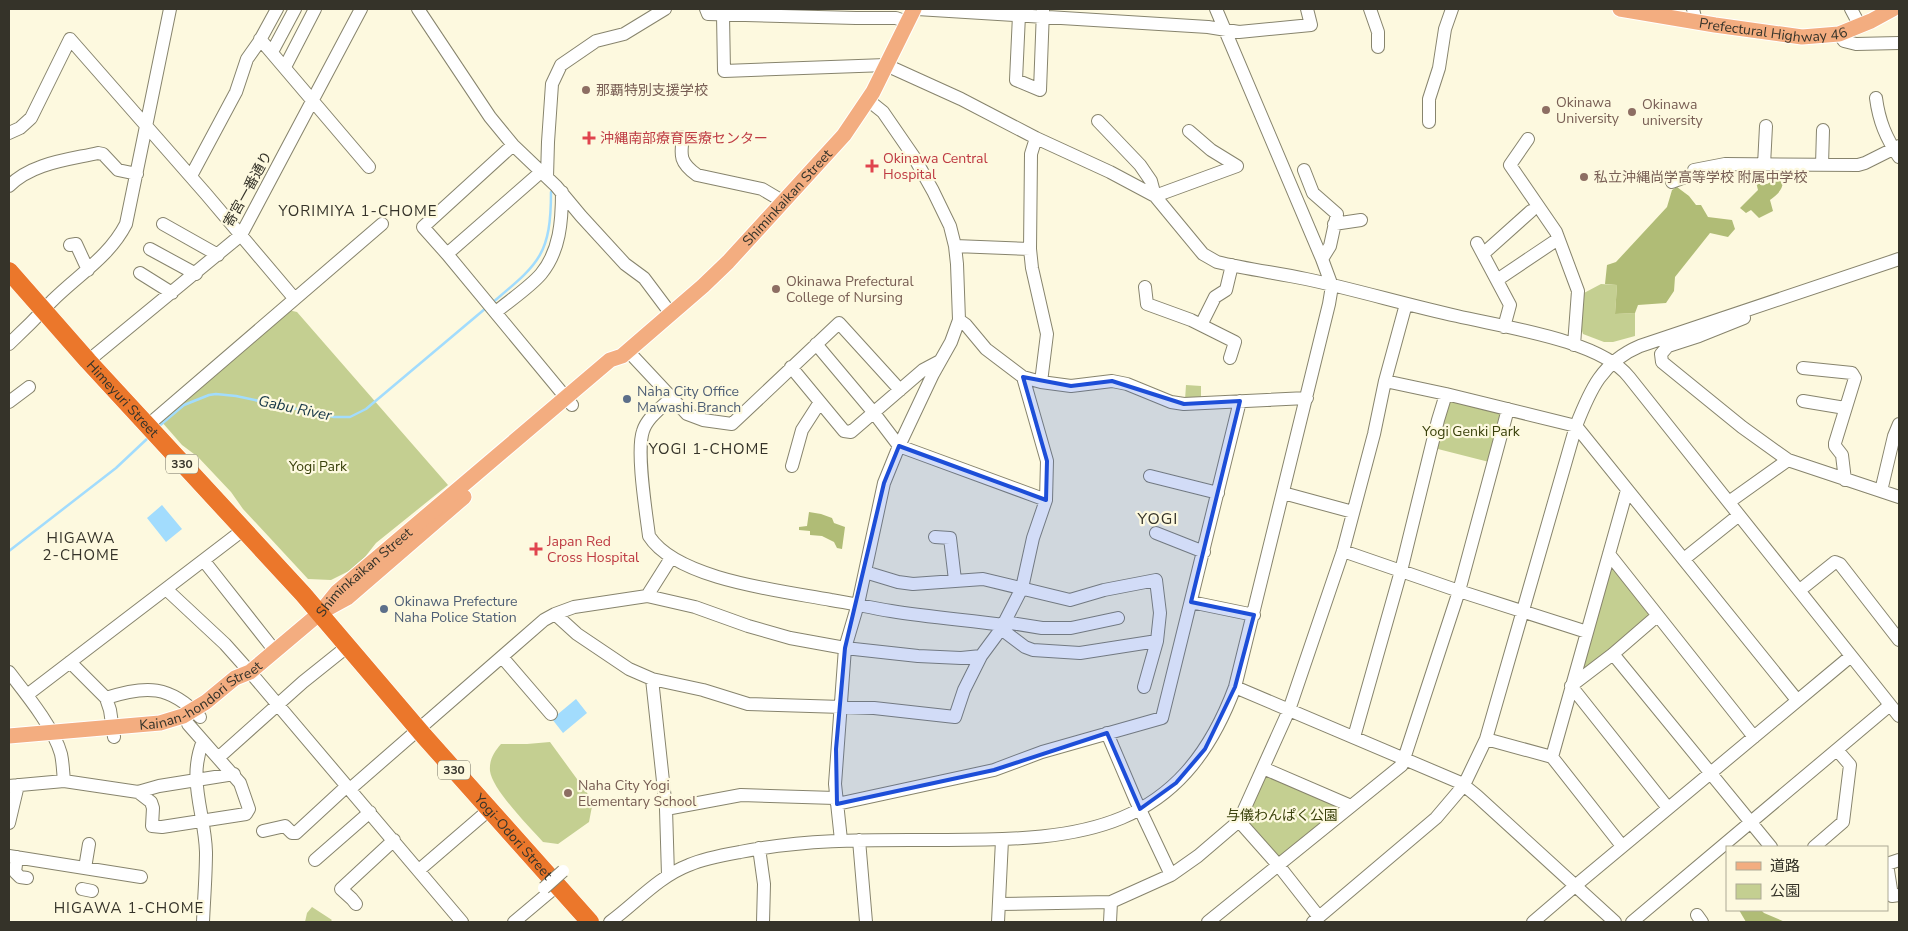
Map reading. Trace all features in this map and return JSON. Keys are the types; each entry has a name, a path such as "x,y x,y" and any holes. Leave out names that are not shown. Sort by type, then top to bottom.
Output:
{"highway":[{"name":"Himeyuri Street","path":"9,271 88,361 320,613"},
{"name":"Yogi-Odori Street","path":"320,613 419,730 590,922"}],"main road":[{"name":"Prefectural Highway 46","path":"1620,9 1695,16 1802,37 1839,34 1860,26 1893,9"},
{"name":"Shiminkaikan Street","path":"320,613 337,592 569,402 610,360 625,353 728,262 849,129 868,100 913,13"},
{"name":"Kainan-hondori Street","path":"9,744 54,737 160,732 194,717 244,682 250,672 320,613"},
{"name":"Kainan-hondori Street","path":"9,736 54,737"}],"street":[{"path":"9,344 52,301 105,254 122,232 129,215 170,9"},
{"path":"190,176 236,92 247,59 277,9"},
{"path":"272,52 295,9"},
{"path":"285,67 315,9"},
{"name":"寄宮一番通り","path":"88,361 241,235 360,9"},
{"path":"418,9 490,117 513,145 551,181 626,264 644,278 671,314"},
{"path":"492,307 540,276 549,263 558,241 548,142 552,84 561,65 596,41 624,34 665,9"},
{"path":"706,9 708,14 723,15 749,14 856,18 896,18 913,13 1019,16 1043,13 1208,27 1239,32 1312,25 1306,9"},
{"path":"610,922 668,875 696,862 759,848 810,841 1002,840 1079,832 1107,824 1140,809 1170,788 1199,758 1219,725 1235,687 1307,398 1332,286 1216,9"},
{"path":"1370,9 1378,32 1378,47"},
{"path":"1428,122 1429,99 1439,68 1445,29 1452,9"},
{"path":"1851,9 1860,26"},
{"path":"1019,16 1016,80 1040,90 1043,13"},
{"path":"723,15 724,71 886,66 960,99 1155,196 1203,254 1217,262 1304,278 1574,345 1612,362 1625,372 1899,716"},
{"path":"1839,34 1844,42 1856,44 1899,43"},
{"path":"9,133 20,128 31,118 70,39 294,298"},
{"path":"260,39 369,167"},
{"path":"1672,182 1693,174 1694,170 1725,164 1865,164 1897,150 1887,139 1878,115 1876,98"},
{"path":"841,840 836,801 836,758 845,648 858,604 884,483 899,446 951,342 959,320 955,246 950,226 934,191 914,156 883,112 868,100"},
{"path":"1098,121 1140,166 1151,181 1155,196"},
{"path":"1764,165 1766,126"},
{"path":"1822,165 1823,130"},
{"path":"1155,196 1237,166 1211,150 1189,131"},
{"path":"683,137 680,155 689,170 697,176 762,189 784,202"},
{"path":"1036,138 1031,154 1030,249 1032,268 1046,334 1041,382"},
{"path":"1528,139 1510,165 1556,232 1578,291 1574,345"},
{"path":"513,145 423,227 492,307 569,402"},
{"path":"9,186 18,178 46,164 98,153 103,154 118,170 137,174"},
{"path":"1304,170 1313,194 1337,214 1330,246 1322,259"},
{"path":"447,254 551,181"},
{"path":"1504,328 1510,305 1480,249 1531,211"},
{"path":"1334,224 1361,220"},
{"path":"163,224 218,255"},
{"path":"151,430 294,298 382,224"},
{"path":"1497,280 1558,239"},
{"path":"70,245 76,244 88,270"},
{"path":"955,246 1030,249"},
{"path":"150,249 196,274"},
{"path":"1239,821 1279,866 1316,920 1436,818 1464,785 1486,739 1576,426 1597,381 1612,362 1640,346 1899,259"},
{"path":"1201,325 1215,297 1226,290 1232,265"},
{"path":"140,273 172,293"},
{"path":"1145,287 1147,304 1201,325 1235,342 1230,358"},
{"path":"1764,303 1756,313 1699,336 1668,346 1663,351 1661,358 1664,364 1742,427 1788,460 1899,497"},
{"path":"999,904 1111,902 1171,875 1198,856 1239,821 1290,710 1343,551 1406,304"},
{"path":"959,320 966,325 986,349 1023,377 1041,382 1071,386 1112,381 1128,384 1172,402 1184,404 1307,398"},
{"path":"625,353 687,414 704,420 732,424 839,323 900,390"},
{"path":"816,344 899,446 1046,500"},
{"path":"791,367 844,431 851,432 923,370 940,361"},
{"path":"1803,368 1852,373 1855,378 1835,443 1835,446 1842,455 1845,480"},
{"path":"555,614 602,651 629,669 652,679 703,690 751,704 840,706 955,717 964,690 981,656 1004,625 1022,588 1033,538 1046,500 1047,461 1023,377"},
{"path":"1385,381 1576,426 1797,700"},
{"path":"9,402 29,386"},
{"path":"1354,737 1401,571 1446,394"},
{"path":"671,398 648,422 643,430 640,448 649,536 654,545 671,558 694,569 763,589 891,611 1042,628 1071,628 1118,618"},
{"path":"666,808 741,795 836,801 994,770 1024,758 1162,718 1240,401"},
{"path":"1803,401 1845,408"},
{"path":"792,466 802,430 820,402"},
{"path":"1208,922 1402,764 1458,591 1508,409"},
{"path":"1881,491 1894,436 1899,424"},
{"path":"1729,502 1788,460"},
{"path":"1150,476 1218,493"},
{"path":"1552,757 1627,490"},
{"path":"1283,493 1353,512"},
{"path":"1684,559 1739,515"},
{"path":"27,695 243,530"},
{"path":"1156,534 1204,552"},
{"path":"935,537 950,538 955,580"},
{"path":"1343,551 1458,591 1587,632"},
{"path":"1610,554 1656,616 1754,737"},
{"path":"647,596 671,558"},
{"path":"204,560 275,651"},
{"path":"1800,590 1835,562 1840,564 1899,640"},
{"path":"865,572 898,582 913,584 983,579 1070,600 1104,590 1156,580 1160,612 1157,641 1144,687"},
{"path":"166,589 225,644 250,672 462,922"},
{"path":"263,832 285,826 292,833 296,833 419,730 544,620 574,607 647,596 695,607 748,626 790,638 845,648 918,656 961,658 981,656"},
{"path":"1191,602 1254,615"},
{"path":"1572,686 1613,654 1656,616"},
{"path":"1004,625 1025,647 1033,650 1080,653 1157,641"},
{"path":"218,758 278,704 348,646"},
{"path":"1613,654 1771,846"},
{"path":"1533,922 1851,656"},
{"path":"502,657 551,714"},
{"path":"70,662 106,698 110,710 113,733"},
{"path":"9,672 27,695 54,737 61,756 64,781"},
{"path":"652,679 666,808 668,875"},
{"path":"1572,686 1668,808"},
{"path":"1235,687 1405,758 1464,785 1615,922"},
{"path":"106,698 127,691 161,690 178,698 194,717 204,741 240,782 249,809 246,814 162,827 152,826 153,808 151,802 138,792"},
{"path":"1632,922 1890,705"},
{"path":"1107,733 1171,875"},
{"path":"1486,739 1552,757 1622,846"},
{"path":"203,922 206,851 196,780 196,762 204,741"},
{"path":"1815,846 1843,822 1850,765 1837,750"},
{"path":"1263,768 1351,806"},
{"path":"9,823 13,786 64,781 138,792 159,786 234,774"},
{"path":"419,870 490,809"},
{"path":"314,860 370,812"},
{"path":"356,904 341,889 394,840"},
{"path":"859,840 866,922"},
{"path":"998,922 1002,840"},
{"path":"85,868 89,844"},
{"path":"759,848 764,884 763,922 771,922"},
{"path":"28,878 20,877 16,872 13,857 141,876"},
{"path":"1888,870 1892,896 1899,895"},
{"path":"514,922 555,881"},
{"path":"1110,922 1111,902"}],"highlighted area":[{"path":"1023,377 1071,386 1112,381 1184,404 1240,401 1191,602 1254,615 1235,687 1205,749 1176,783 1140,809 1107,733 994,770 837,804 836,749 845,648 884,483 899,446 1046,500 1047,461"}],"green space":[{"path":"1782,176 1783,184 1780,190 1770,200 1773,211 1759,218 1751,210 1746,213 1740,208 1758,190 1756,182 1767,184"},
{"path":"1677,187 1689,196 1696,205 1701,205 1708,217 1732,220 1735,229 1728,237 1710,233 1675,277 1674,291 1666,303 1638,305 1635,313 1615,314 1617,285 1605,284 1607,265 1616,262 1667,207 1672,190"},
{"path":"1601,284 1617,285 1615,314 1635,313 1635,336 1613,342 1604,342 1583,334 1581,328 1584,293"},
{"name":"Yogi Park","path":"288,310 297,312 448,485 376,543 365,557 349,571 331,580 308,579 243,509 231,492 198,457 182,445 161,421"},
{"path":"1186,385 1201,386 1201,400 1185,400"},
{"name":"Yogi Genki Park","path":"1447,397 1506,415 1493,463 1434,448"},
{"path":"809,512 832,518 834,523 845,527 842,549 837,548 834,542 822,536 810,535 810,531 799,530 799,527 807,526"},
{"path":"1608,565 1612,566 1652,614 1588,669 1580,668"},
{"path":"550,742 593,801 589,822 558,844 543,842 537,836 504,798 492,779 490,771 492,756 501,744"},
{"name":"与儀わんぱく公園","path":"1270,775 1338,803 1339,811 1282,858 1276,858 1246,822 1245,817 1263,777"},
{"path":"312,907 332,920 330,922 305,922 307,913"},
{"path":"1740,911 1762,911 1785,922 1746,922"}],"water":[{"path":"162,505 182,529 166,542 147,518"},
{"path":"576,699 587,713 563,733 552,719"}],"waterway":[{"name":"Gabu River","path":"492,303 521,278 539,257 548,231 551,192"},
{"name":"Gabu River","path":"158,427 184,405 216,394 236,396 334,417 350,417 366,409 486,308"},
{"name":"Gabu River","path":"9,551 116,468 149,437"}],"place":[{"name":"那覇特別支援学校","path":"586,90"},
{"name":"Okinawa University","path":"1546,110"},
{"name":"Okinawa university","path":"1632,112"},
{"name":"沖縄南部療育医療センター","path":"589,138"},
{"name":"Okinawa Central Hospital","path":"872,166"},
{"name":"私立沖縄尚学高等学校 附属中学校","path":"1584,177"},
{"name":"Okinawa Prefectural College of Nursing","path":"776,289"},
{"name":"Naha City Office Mawashi Branch","path":"627,399"},
{"name":"Japan Red Cross Hospital","path":"536,549"},
{"name":"Okinawa Prefecture Naha Police Station","path":"384,609"},
{"name":"Naha City Yogi Elementary School","path":"568,793"}],"district":[{"name":"YORIMIYA 1-CHOME","path":"358,211"},
{"name":"YOGI 1-CHOME","path":"709,449"},
{"name":"YOGI","path":"1158,519"},
{"name":"HIGAWA 2-CHOME","path":"81,546"},
{"name":"HIGAWA 1-CHOME","path":"129,908"}]}
